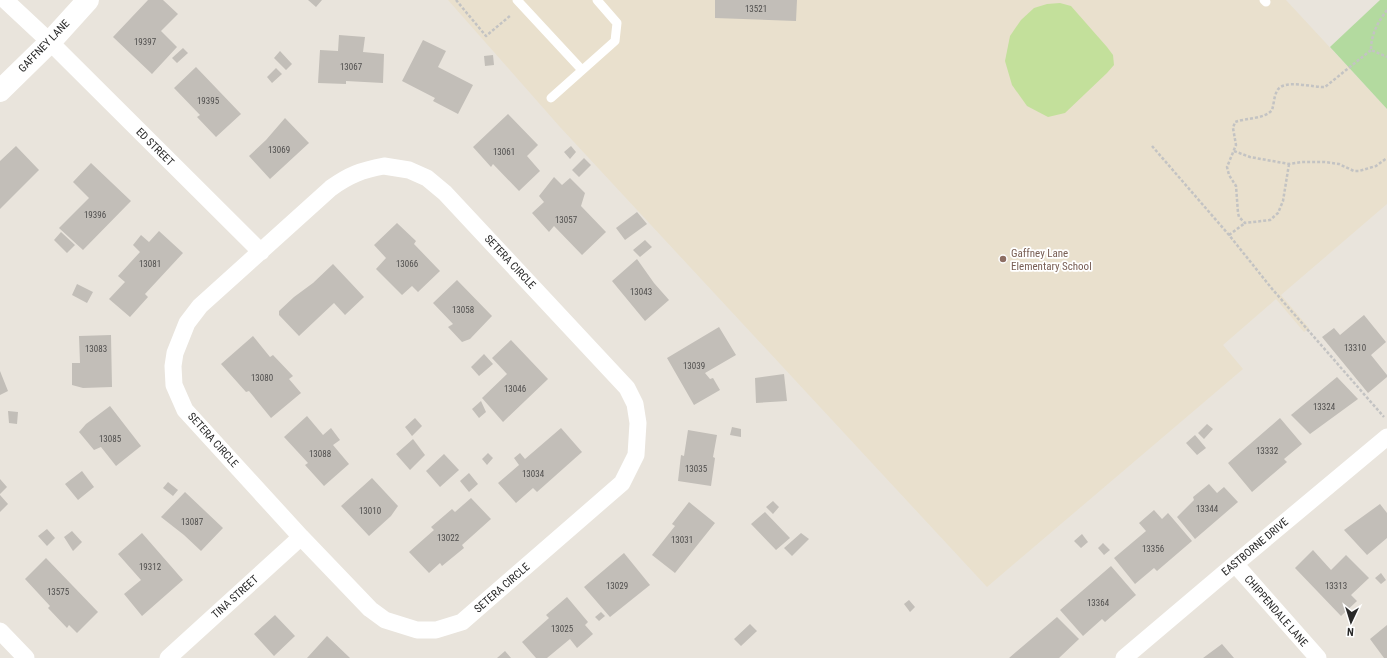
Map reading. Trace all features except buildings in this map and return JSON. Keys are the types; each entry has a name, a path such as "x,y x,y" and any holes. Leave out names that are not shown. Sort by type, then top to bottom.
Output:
{"street":[{"name":"ED STREET","path":"5,0 50,42 261,252"},
{"name":"GAFFNEY LANE","path":"0,91 50,42 88,0"},
{"name":"SETERA CIRCLE","path":"384,166 409,170 427,178 445,193 626,388 635,404 637,417 636,455 622,483 462,622 436,630 417,630 385,620 370,609 301,537 185,410 174,384 173,366 175,353 187,323 200,306 331,188 346,177 364,170 384,166"},
{"name":"EASTBORNE DRIVE","path":"1124,658 1387,437"},
{"name":"TINA STREET","path":"168,658 301,537"},
{"name":"CHIPPENDALE LANE","path":"1235,564 1318,658"},
{"path":"0,631 26,658"}],"lane":[{"path":"517,0 582,70"},
{"path":"551,98 615,41 617,23 597,0"}],"path":[{"path":"456,0 486,36 514,12"},
{"path":"1245,223 1239,217 1236,186 1229,174 1228,167 1236,145 1233,128 1235,122 1262,116 1270,112 1272,110 1279,87 1296,84 1325,87 1371,50 1372,39 1376,28 1387,10"},
{"path":"1371,50 1387,57"},
{"path":"1152,146 1229,235 1273,290 1387,421"},
{"path":"1234,152 1250,157 1290,164 1302,162 1325,162 1338,164 1354,171 1376,166 1387,158"},
{"path":"1229,235 1245,223 1270,220 1278,213 1283,201 1290,164"}],"shaded area":[{"name":"Gaffney Lane Elementary School","path":"448,0 1286,0 1387,109 1387,204 1281,295 1309,328 1304,332 1276,299 1223,345 1243,369 987,587 560,127"}],"green space":[{"path":"1380,0 1387,0 1387,109 1330,47"},
{"path":"1060,3 1071,6 1107,47 1113,55 1114,65 1065,113 1048,117 1027,106 1012,85 1005,61 1010,36 1021,20 1034,8 1047,4"}],"place":[{"name":"Gaffney Lane Elementary School","path":"1003,259"}]}
